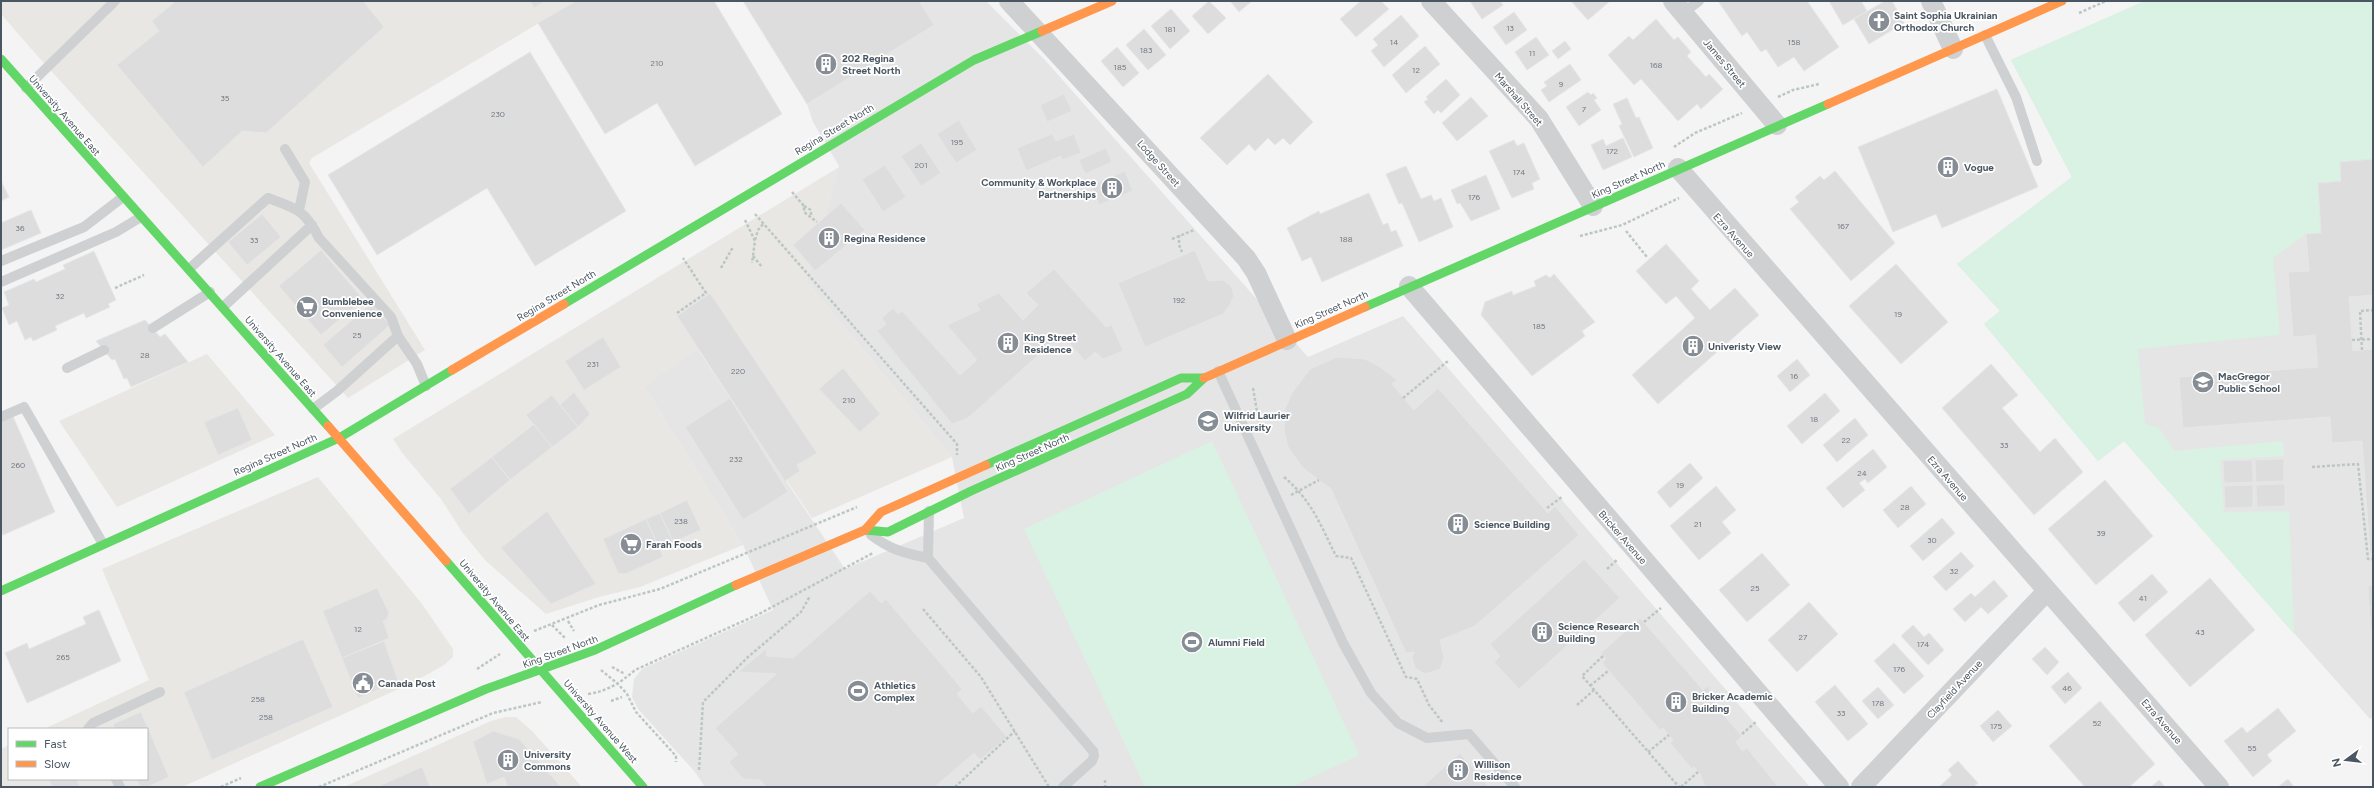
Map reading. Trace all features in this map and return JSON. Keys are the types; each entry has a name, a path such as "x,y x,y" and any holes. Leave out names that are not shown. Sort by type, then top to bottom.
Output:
{"main road":[{"name":"Regina Street North","path":"1,591 339,438 912,95 974,60 1112,1"},
{"name":"King Street North","path":"865,530 888,532 929,511 1187,394 1203,378 1218,371 1678,168 2062,1"},
{"name":"University Avenue East","path":"1,59 123,197 210,292 541,670"},
{"name":"King Street North","path":"260,787 486,689 595,650 758,575 865,530 881,512 1181,378 1203,378"},
{"name":"University Avenue West","path":"541,670 643,787"}],"street":[{"name":"Lodge Street","path":"1008,1 1246,258 1256,273 1288,340"},
{"name":"Marshall Street","path":"1431,1 1539,119 1593,206"},
{"path":"1931,1 1953,49"},
{"name":"James Street","path":"1678,7 1777,125"},
{"name":"Ezra Avenue","path":"1678,168 2046,591 2219,787"},
{"name":"Bricker Avenue","path":"1409,286 1839,787"},
{"name":"Clayfield Avenue","path":"1861,787 2046,591"}],"lane":[{"path":"26,88 115,1"},
{"path":"1678,7 1699,1"},
{"path":"1985,35 2016,97 2037,161"},
{"path":"285,149 305,182 299,210"},
{"path":"1,261 84,227 123,197"},
{"path":"189,269 268,198 299,210 312,224 319,238 391,317 398,336 417,364 426,386"},
{"path":"1,282 116,232 141,216"},
{"path":"223,307 246,288 312,224"},
{"path":"153,328 210,292"},
{"path":"313,409 337,391 398,336"},
{"path":"67,368 104,350"},
{"path":"1218,371 1343,644 1371,693 1398,723 1409,730 1428,738 1469,734 1515,787"},
{"path":"1,417 24,407 103,544"},
{"path":"928,558 929,511"},
{"path":"865,530 886,547 928,558 1093,751 1094,756 1092,761 1063,787"},
{"path":"89,728 93,723 160,692"}],"path":[{"path":"792,192 804,206 804,212 811,215 817,222"},
{"path":"755,214 957,444 957,455"},
{"path":"745,220 755,241"},
{"path":"752,263 758,230 763,224"},
{"path":"1172,239 1196,229"},
{"path":"1626,231 1647,257"},
{"path":"1179,235 1179,245 1182,252"},
{"path":"721,268 733,247"},
{"path":"753,256 762,268"},
{"path":"677,313 706,293 683,258"},
{"path":"115,288 144,275"},
{"path":"2362,350 2360,311 2373,310"},
{"path":"2352,340 2373,339"},
{"path":"1404,398 1462,349"},
{"path":"1253,388 1260,424"},
{"path":"2312,467 2358,464 2368,559 2373,559"},
{"path":"1278,472 1300,491 1310,503 1336,556 1351,558 1406,677 1417,679 1429,704 1453,736"},
{"path":"1278,502 1319,480"},
{"path":"1547,508 1563,496"},
{"path":"1607,569 1618,559"},
{"path":"698,770 703,702 748,657 801,612 810,596"},
{"path":"1644,622 1661,608"},
{"path":"923,609 981,677 1049,787"},
{"path":"568,621 574,631"},
{"name":"King Street North","path":"552,625 562,636"},
{"path":"1603,656 1582,676 1590,686 1680,787 1698,772"},
{"path":"612,667 625,674"},
{"path":"1590,686 1608,671"},
{"path":"605,674 627,694 636,712 676,756 676,762"},
{"path":"1577,705 1594,690"},
{"path":"611,701 622,697"},
{"path":"319,787 451,729 508,708"},
{"path":"1742,734 1759,720"},
{"path":"955,787 1015,731"},
{"path":"1648,752 1669,735"},
{"path":"1105,780 1105,787"}],"shaded area":[{"path":"1,1 576,1 312,158 309,163 425,350 348,398 34,52 1,14"},
{"name":"Wilfrid Laurier University","path":"743,1 986,1 1044,59 1308,357 1403,316 1810,787 705,787 695,772 638,709 632,697 634,679 642,669 773,610 743,545 644,386 698,350 845,569 964,518 952,457 807,282 839,166 813,122 807,104"},
{"name":"MacGregor Public School","path":"2145,1 2373,1 2373,717 2370,719 2124,441 2098,461 1984,324 2000,311 1957,264 2072,177 2011,60"},
{"path":"839,167 807,282 952,457 812,518 699,351 644,386 743,545 640,587 599,597 546,614 486,561 462,532 441,499 403,454 393,439"},
{"path":"207,354 275,435 117,507 59,421"},
{"path":"318,477 422,604 453,649 453,657 444,665 414,682 182,787 1,787 1,749 8,746 8,780 148,780 148,728 46,728 149,680 102,569"},
{"path":"506,717 516,717 533,732 582,787 344,787 491,721"}],"green space":[{"name":"MacGregor Public School","path":"2145,1 2373,1 2373,159 2340,162 2341,181 2318,183 2321,233 2306,234 2273,258 2280,335 2138,349 2145,424 2159,428 2174,451 2283,441 2284,456 2220,460 2224,512 2289,511 2294,634 2124,441 2098,461 1984,324 2000,311 1957,264 2072,177 2011,60"},
{"name":"Alumni Field","path":"1212,441 1359,755 1291,787 1145,787 1024,529"}],"building":[{"path":"176,1 363,1 384,27 266,133 242,131 203,167 117,65 159,31 152,21"},
{"path":"530,1 545,1 534,8"},
{"path":"576,1 714,1 782,114 695,166 657,103 605,134 538,23"},
{"name":"202 Regina Street North","path":"743,1 919,1 934,25 807,104"},
{"path":"1209,1 1226,18 1208,34 1192,16"},
{"path":"1230,1 1252,1 1239,12"},
{"path":"1361,1 1381,1 1389,9 1356,37 1340,19"},
{"path":"1470,1 1500,1 1503,5 1482,19"},
{"path":"1571,1 1610,1 1588,20"},
{"path":"1718,1 1807,1 1839,47 1804,71 1794,57 1778,67 1766,49 1761,52 1747,32 1742,36"},
{"path":"1829,1 1861,1 1867,11 1843,25"},
{"name":"Saint Sophia Ukrainian Orthodox Church","path":"1885,1 1892,1 1904,23 1869,44 1854,19"},
{"path":"1171,9 1190,31 1170,49 1151,26"},
{"path":"1514,12 1527,30 1506,45 1493,27"},
{"path":"1401,15 1419,36 1384,67 1371,51 1378,45 1373,39"},
{"path":"1656,19 1674,40 1678,37 1691,52 1687,56 1706,77 1709,74 1723,89 1701,109 1697,104 1678,121 1641,79 1634,85 1608,55 1629,36 1633,40"},
{"path":"1144,29 1166,55 1148,70 1126,45"},
{"path":"1536,37 1549,55 1527,70 1515,52"},
{"path":"1565,41 1571,49 1558,59 1552,51"},
{"path":"1425,46 1440,64 1406,93 1392,75"},
{"path":"1117,47 1139,73 1123,87 1101,61"},
{"path":"530,52 626,211 535,266 487,188 377,255 328,175"},
{"path":"1570,64 1581,80 1549,102 1541,90 1547,86 1544,82"},
{"path":"1268,74 1313,122 1290,145 1283,138 1275,145 1268,138 1255,151 1249,144 1227,165 1200,138"},
{"path":"1446,79 1460,95 1441,113 1438,110 1434,114 1424,102 1428,99 1426,97"},
{"name":"Vogue","path":"1997,89 2038,187 1942,228 1936,214 1893,232 1858,147"},
{"path":"1588,92 1591,95 1593,93 1597,98 1594,100 1601,110 1579,126 1566,107"},
{"path":"1064,94 1072,111 1047,122 1040,105"},
{"path":"1471,97 1488,116 1457,141 1442,123"},
{"path":"1627,98 1636,118 1639,117 1653,148 1634,157 1619,126 1622,124 1613,104"},
{"path":"959,120 977,150 956,163 937,134"},
{"path":"1052,134 1056,141 1074,134 1081,153 1062,160 1061,156 1026,171 1017,148"},
{"path":"1623,138 1632,157 1603,170 1591,145 1603,139 1606,146"},
{"path":"1514,140 1517,146 1524,143 1540,179 1532,183 1534,189 1512,198 1489,151"},
{"path":"921,143 941,173 921,186 901,156"},
{"path":"1106,148 1112,162 1085,174 1079,160"},
{"name":"MacGregor Public School","path":"2373,159 2373,295 2349,297 2353,351 2373,349 2373,553 2370,553 2362,441 2332,443 2330,417 2183,428 2179,377 2318,367 2315,335 2293,337 2288,272 2309,271 2306,234 2321,233 2318,183 2341,181 2340,162"},
{"path":"885,165 906,197 883,212 862,179"},
{"path":"1406,166 1421,199 1431,195 1434,201 1441,198 1453,227 1419,242 1402,203 1399,204 1386,174"},
{"name":"Community & Workplace Partnerships","path":"1125,171 1133,191 1099,205 1091,185"},
{"path":"1835,171 1895,243 1851,281 1790,209 1799,202 1795,197 1820,176 1824,180"},
{"path":"1486,175 1500,209 1471,221 1460,203 1457,204 1451,190"},
{"path":"1,181 9,197 1,201"},
{"path":"1369,193 1383,225 1388,223 1391,232 1396,230 1403,246 1322,282 1311,257 1302,261 1287,228 1319,211 1320,214"},
{"name":"Regina Residence","path":"841,203 865,230 815,271 793,245"},
{"path":"31,210 41,233 1,250 1,223"},
{"path":"262,214 281,237 247,265 228,242"},
{"name":"Univeristy View","path":"1666,244 1699,281 1691,289 1710,310 1735,288 1759,315 1658,404 1632,375 1695,318 1676,296 1666,304 1636,271"},
{"path":"321,250 363,299 321,335 279,286"},
{"path":"1195,250 1208,281 1223,280 1231,286 1234,295 1230,305 1223,314 1145,347 1118,283"},
{"path":"94,251 116,300 108,304 110,307 86,318 84,313 55,326 57,330 33,341 31,337 25,340 17,321 9,325 2,308 9,305 4,292 34,279 36,282 65,269 63,265"},
{"path":"1896,264 1948,322 1901,364 1849,306"},
{"name":"King Street Residence","path":"1054,269 1106,327 1112,325 1123,351 1103,359 1095,352 1085,361 1062,334 968,418 952,424 877,331 886,324 882,318 893,308 898,314 902,311 960,375 977,360 947,325 980,310 976,304 999,293 1023,320 1038,305 1026,293"},
{"path":"1554,274 1595,322 1582,331 1585,336 1532,376 1481,315 1485,302 1512,291 1513,295 1536,286 1534,281 1546,275 1550,278"},
{"path":"710,293 817,453 797,465 800,471 785,481 677,316"},
{"path":"372,303 390,325 342,367 323,345"},
{"path":"145,320 160,337 165,334 188,362 131,387 127,378 124,379 115,359 112,360 96,341"},
{"path":"603,337 621,367 584,390 565,361"},
{"name":"Science Building","path":"1337,357 1365,359 1380,367 1397,380 1392,384 1414,410 1438,388 1548,513 1555,506 1579,535 1475,626 1440,640 1444,658 1440,669 1425,674 1415,668 1412,658 1414,652 1406,653 1331,489 1303,468 1288,447 1284,431 1285,409 1292,393 1310,369"},
{"path":"1797,359 1810,375 1790,392 1777,376"},
{"path":"1991,364 2018,395 2002,408 2040,452 2055,438 2083,472 2034,515 1942,408"},
{"path":"843,368 880,414 860,432 819,389"},
{"path":"574,392 590,414 578,427 560,405"},
{"path":"1825,393 1840,411 1802,444 1787,426"},
{"path":"552,395 578,427 552,447 526,415"},
{"path":"730,398 788,492 743,520 685,427"},
{"path":"238,408 252,440 218,455 204,422"},
{"path":"12,414 55,512 3,535 1,529 1,419"},
{"path":"1855,418 1868,435 1837,462 1823,445"},
{"path":"534,424 552,447 510,480 492,457"},
{"path":"1873,449 1887,467 1868,483 1865,479 1859,483 1865,490 1843,508 1826,488"},
{"path":"492,457 510,480 469,514 450,489"},
{"path":"2284,459 2284,481 2256,482 2255,460"},
{"path":"2252,460 2253,482 2224,483 2223,461"},
{"path":"1690,463 1703,478 1670,508 1657,492"},
{"path":"2105,480 2153,536 2096,585 2048,529"},
{"path":"2285,484 2285,506 2257,507 2256,485"},
{"path":"2253,485 2253,507 2225,508 2224,486"},
{"path":"1716,486 1736,510 1722,522 1731,533 1699,560 1670,526"},
{"path":"1911,486 1926,504 1898,528 1883,510"},
{"path":"687,500 701,530 673,542 660,513"},
{"path":"547,511 596,584 551,604 501,548"},
{"path":"660,513 673,542 659,548 646,519"},
{"path":"1942,518 1955,533 1923,561 1910,546"},
{"name":"Farah Foods","path":"646,519 663,557 625,574 618,573 603,539"},
{"path":"1961,552 1974,566 1946,591 1933,577"},
{"path":"1762,553 1790,585 1747,622 1719,590"},
{"name":"Science Research Building","path":"1584,559 1620,598 1519,689 1494,662 1500,656 1490,644"},
{"path":"2152,574 2168,592 2134,622 2118,603"},
{"path":"2210,578 2255,630 2190,687 2145,635"},
{"path":"1994,580 2008,596 1988,614 1981,607 1965,622 1953,609 1971,593 1975,597"},
{"path":"2373,585 2373,606 2369,607 2368,586"},
{"path":"377,588 389,613 387,619 383,621 389,638 342,658 323,611"},
{"name":"Athletics Complex","path":"870,591 881,603 886,599 962,689 957,694 973,713 981,706 1007,737 980,760 974,753 935,787 766,787 760,780 743,779 729,762 738,754 715,728 776,674 738,672 767,648 766,656 793,658"},
{"path":"1809,602 1838,634 1797,672 1768,640"},
{"path":"2373,606 2373,629 2371,629 2369,607"},
{"path":"99,610 121,661 27,703 5,653 27,643 29,649 86,624 83,617"},
{"name":"Bricker Academic Building","path":"1640,618 1703,690 1707,686 1718,700 1714,704 1742,736 1736,742 1742,751 1747,748 1777,785 1774,787 1705,787 1700,774 1694,767 1692,769 1670,743 1673,740 1663,728 1660,730 1602,663 1606,659 1601,653"},
{"path":"1913,625 1924,637 1929,633 1944,650 1928,665 1901,636"},
{"path":"303,639 333,707 212,760 184,692"},
{"path":"384,641 398,681 358,698 342,658"},
{"path":"1894,643 1924,676 1904,694 1874,661"},
{"path":"2045,647 2059,662 2047,675 2032,659"},
{"path":"2068,672 2082,688 2065,704 2051,687"},
{"path":"1835,685 1868,724 1848,741 1815,702"},
{"path":"1878,687 1894,705 1878,719 1862,701"},
{"path":"2100,701 2155,764 2129,787 2085,787 2049,746"},
{"path":"2278,708 2296,731 2267,755 2272,761 2253,777 2224,741 2242,727 2247,733"},
{"path":"1998,710 2012,726 1993,742 1980,726"},
{"path":"141,712 148,728 115,728 113,724"},
{"path":"148,728 169,777 147,787 140,787 137,780 148,780"},
{"name":"University Commons","path":"493,731 519,739 561,787 508,787 504,777 487,784 473,742"},
{"name":"Willison Residence","path":"1460,753 1489,787 1422,787"},
{"path":"1958,761 1978,783 1973,787 1939,787 1952,775 1948,770"},
{"path":"422,767 430,787 377,787"},
{"path":"2288,779 2294,787 2278,787"},
{"path":"49,780 77,780 80,787 52,787"},
{"path":"2159,780 2165,787 2151,787"}],"traffic: fast":[{"path":"564,304 974,60 1042,31"},
{"path":"1,59 328,426"},
{"path":"1365,307 1828,104"},
{"path":"1,591 339,438 452,370"},
{"path":"986,465 1181,378 1203,378"},
{"path":"865,530 888,532 971,491 1187,394 1204,378"},
{"path":"446,561 643,787"},
{"path":"260,787 486,689 595,650 736,585"}],"traffic: slow":[{"path":"1042,31 1112,1"},
{"path":"1828,104 2062,1"},
{"path":"452,370 564,304"},
{"path":"1204,378 1365,307"},
{"path":"328,426 446,561"},
{"path":"736,585 865,530 881,512 986,465"}],"place":[{"name":"Saint Sophia Ukrainian Orthodox Church","path":"1879,21"},
{"name":"202 Regina Street North","path":"826,64"},
{"name":"Vogue","path":"1948,167"},
{"name":"Community & Workplace Partnerships","path":"1112,188"},
{"name":"Regina Residence","path":"829,238"},
{"name":"Bumblebee Convenience","path":"307,307"},
{"name":"King Street Residence","path":"1008,343"},
{"name":"Univeristy View","path":"1693,346"},
{"name":"MacGregor Public School","path":"2203,382"},
{"name":"Wilfrid Laurier University","path":"1208,421"},
{"name":"Science Building","path":"1458,524"},
{"name":"Farah Foods","path":"631,544"},
{"name":"Science Research Building","path":"1542,632"},
{"name":"Alumni Field","path":"1192,642"},
{"name":"Canada Post","path":"363,683"},
{"name":"Athletics Complex","path":"858,691"},
{"name":"Bricker Academic Building","path":"1676,702"},
{"name":"University Commons","path":"508,760"},
{"name":"Willison Residence","path":"1458,770"}]}
